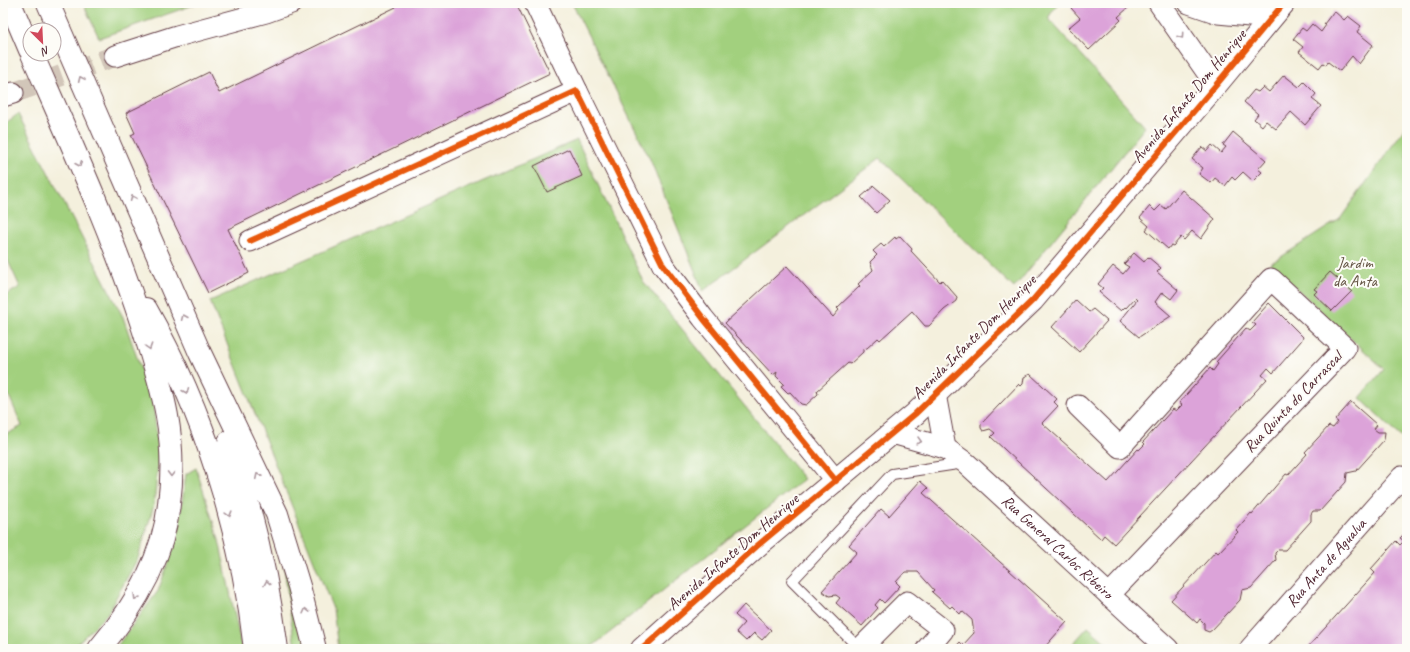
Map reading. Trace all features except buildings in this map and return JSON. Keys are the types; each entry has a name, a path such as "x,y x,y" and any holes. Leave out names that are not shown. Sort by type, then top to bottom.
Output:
{"main road":[{"path":"10,3 22,31"},
{"path":"48,3 200,353 277,514 299,586 315,649"},
{"name":"Avenida Infante Dom Henrique","path":"642,649 757,546 892,433 1033,300 1216,85 1277,10"},
{"path":"35,62 124,269 160,381 168,414 171,475 169,504 156,558 144,585 131,606 114,632 99,649"},
{"path":"124,269 164,341 186,391 222,488 236,536 245,580 255,649"},
{"path":"200,353 246,494 266,577 277,649"}],"street":[{"path":"115,56 177,36 266,12 291,3"},
{"path":"535,3 663,265 703,318 836,480"},
{"path":"1160,3 1216,85"},
{"path":"1189,3 1218,13 1277,10"},
{"path":"250,241 577,91"},
{"name":"Rua Quinta do Carrascal","path":"1078,406 1120,447 1271,279 1345,348 1109,595"},
{"path":"935,394 945,448"},
{"name":"Rua General Carlos Ribeiro","path":"892,433 945,448 966,463 1168,649"},
{"name":"Rua Anta de Agualva","path":"1250,649 1402,477"},
{"path":"860,649 907,602 943,630 927,649"}],"lane":[{"path":"860,649 792,581 892,474 966,463"}],"green space":[{"path":"83,3 199,3 99,38"},
{"path":"571,3 1058,3 1048,18 1145,127 1014,288 880,158 703,291 650,159"},
{"path":"18,114 123,317 153,404 159,454 154,505 138,558 107,614 72,649 3,649 3,436 22,426 3,382 3,297 20,287 3,250 3,125"},
{"name":"Jardim da Anta","path":"1407,125 1407,443 1360,398 1384,369 1270,264 1340,219"},
{"path":"577,140 643,281 804,479 594,645 586,649 338,649 333,609 210,301"},
{"path":"196,468 219,540 242,649 115,649 158,591 177,538 186,474"},
{"path":"284,566 310,649 295,649"},
{"path":"1088,627 1113,649 1068,649"}],"tunnel":[{"path":"13,93 115,56"}],"cycle path":[{"path":"642,649 757,546 915,414 1033,300 1284,3"},
{"path":"250,241 577,91 663,265 703,318 836,481"}]}
